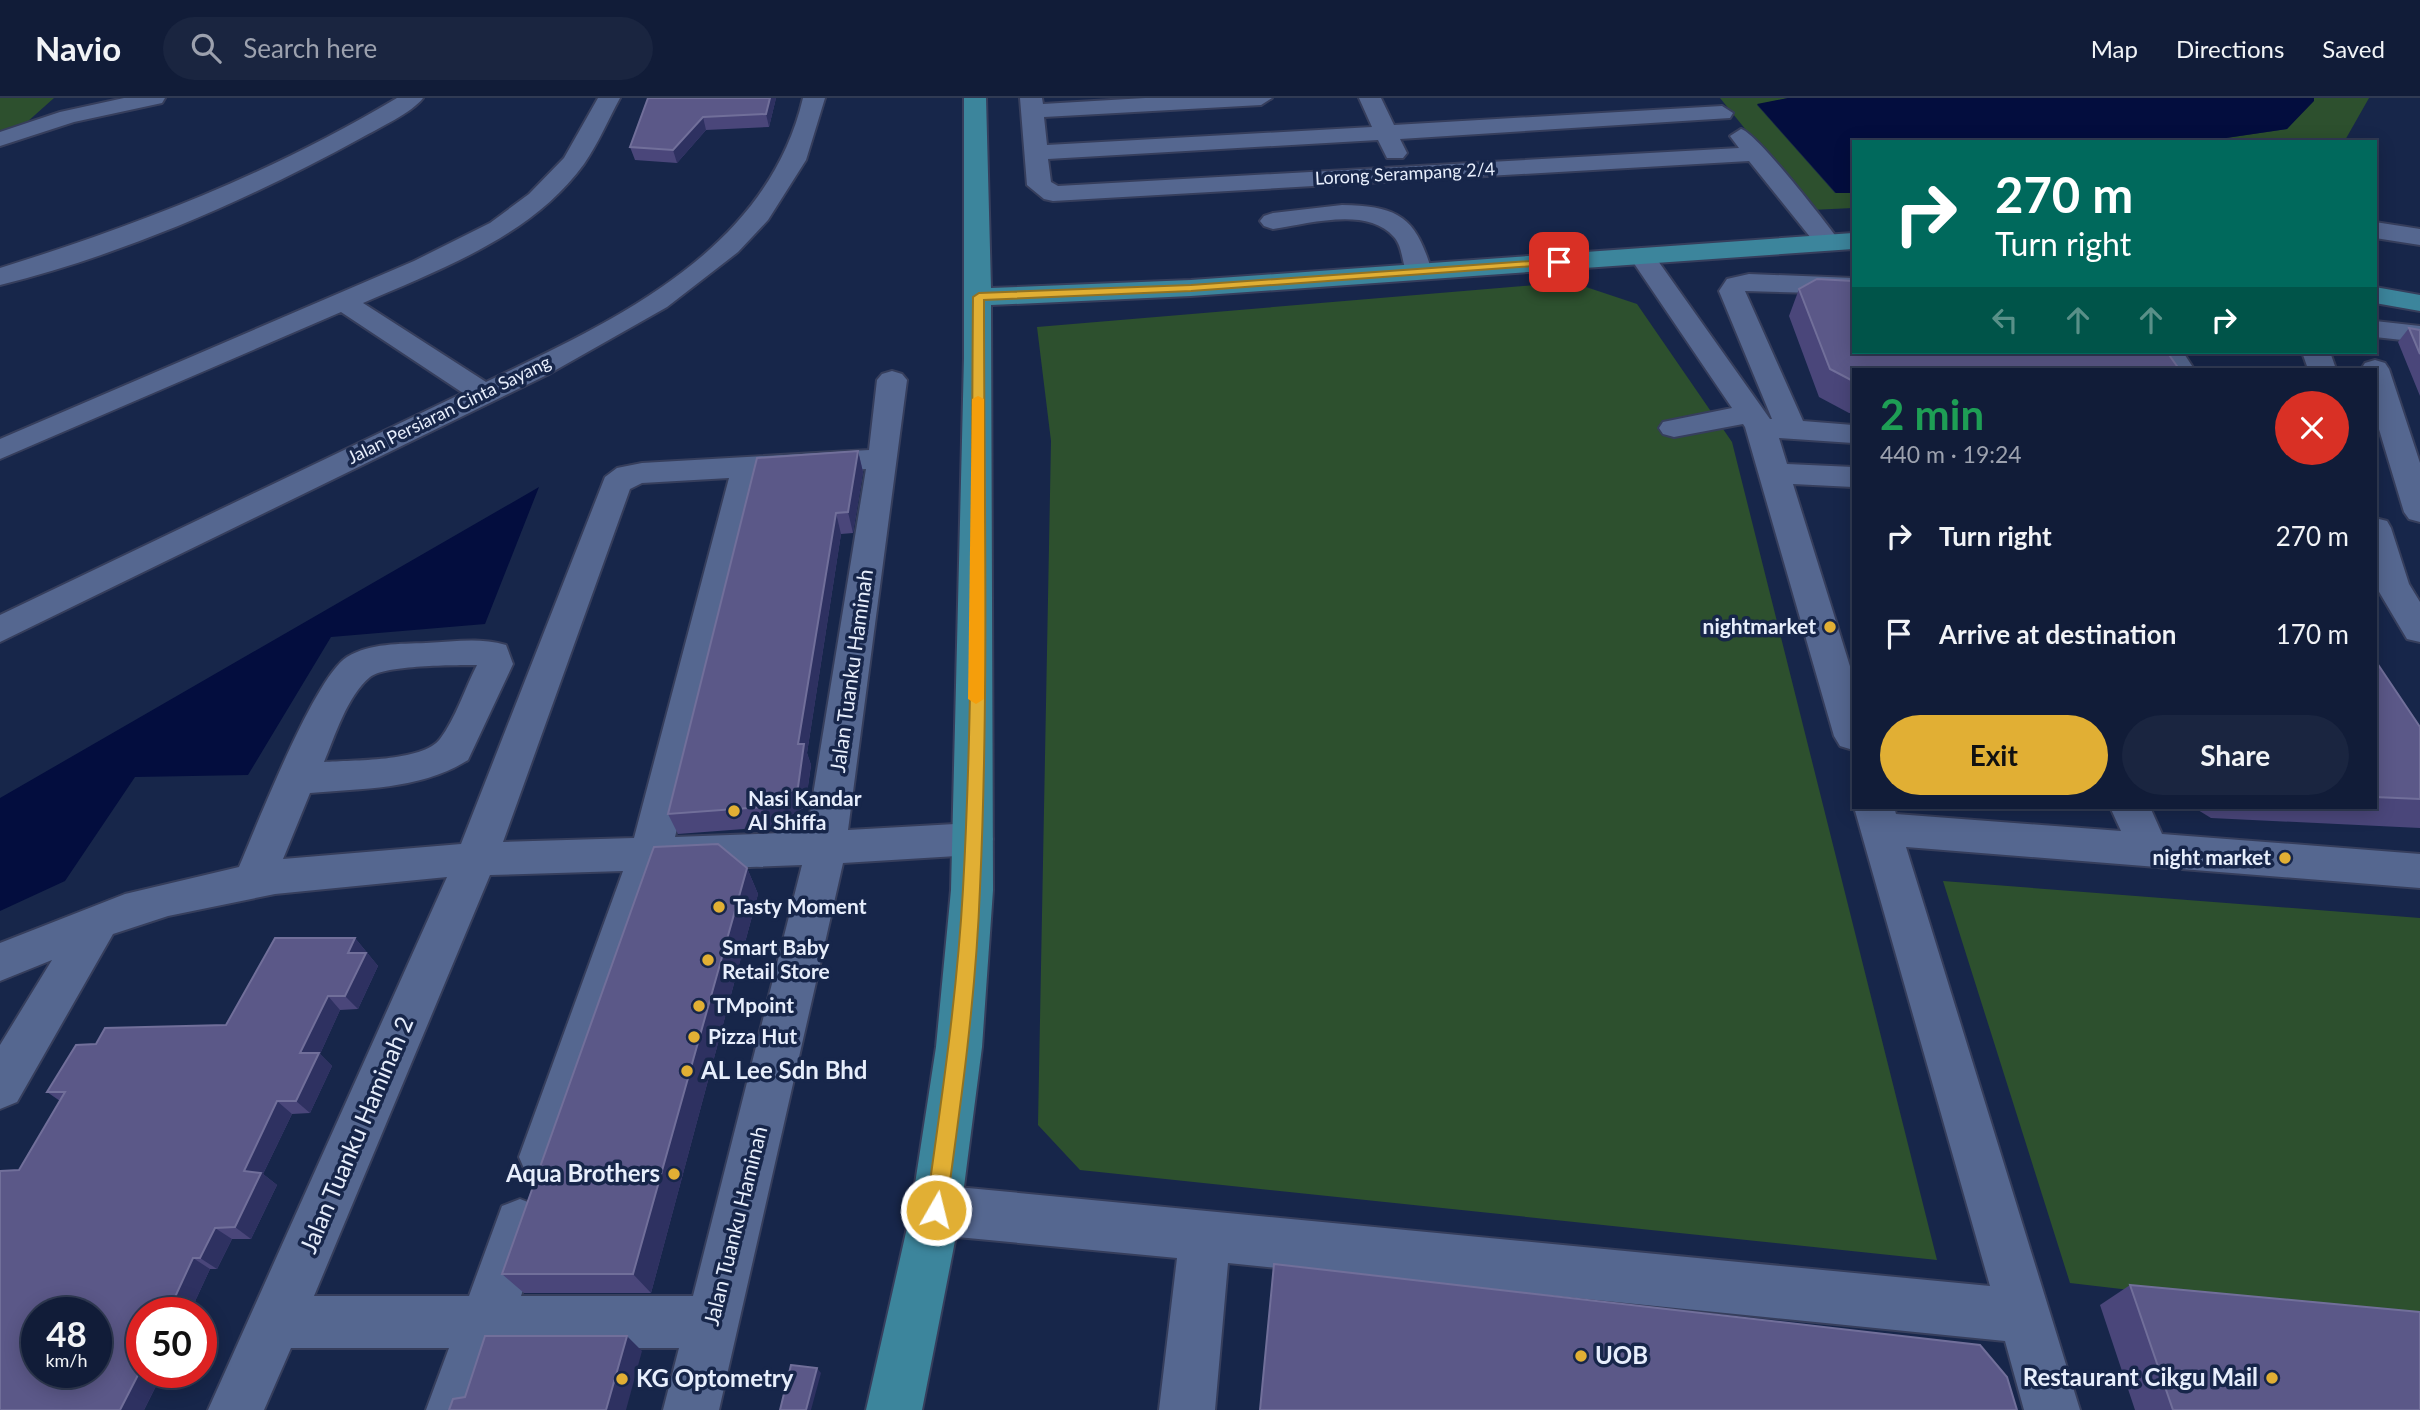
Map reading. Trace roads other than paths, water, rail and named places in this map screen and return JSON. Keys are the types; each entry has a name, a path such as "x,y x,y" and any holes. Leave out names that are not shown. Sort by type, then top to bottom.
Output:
{"main road":[{"path":"894,1410 936,1210 959,1047 973,839 979,297 975,236 975,98"},
{"path":"975,236 996,274 1023,286 1064,295"},
{"path":"979,297 1064,295 1840,242"},
{"path":"978,358 986,335 1006,314 1064,295"},
{"path":"2377,295 2420,303"}],"street":[{"path":"0,139 68,117 154,98"},
{"path":"0,276 103,244 181,214 296,161 412,98"},
{"path":"0,450 467,246 538,199 574,161 609,98"},
{"name":"Jalan Persiaran Cinta Sayang","path":"0,630 484,394 602,333 700,270 730,246 758,215 796,160 814,98"},
{"path":"1261,98 1032,104 1037,153 1386,132 1715,106 1840,242"},
{"path":"1370,98 1405,174"},
{"name":"Lorong Serampang 2/4","path":"1037,153 1039,185 1045,192 1053,194 1757,154"},
{"path":"1273,221 1354,213 1384,219 1405,232 1419,272"},
{"path":"2377,230 2420,237"},
{"path":"1642,256 1756,420 1775,473 1852,733"},
{"path":"1792,430 1732,291 1737,285 1749,282 1852,286"},
{"path":"344,302 484,394"},
{"path":"2377,329 2420,334"},
{"path":"2377,375 2420,512"},
{"name":"Jalan Tuanku Haminah","path":"691,1410 826,848 883,459 891,380"},
{"path":"1674,428 1756,420 1792,430 1852,434"},
{"name":"Jalan Tuanku Haminah 2","path":"236,1410 476,859 616,484 628,475 642,473 883,459"},
{"path":"454,1410 650,854 747,467"},
{"path":"1775,473 1851,484"},
{"path":"2377,541 2381,566 2420,630"},
{"path":"253,883 298,779 342,684 355,668 368,662 394,658 493,654 495,664 454,750 445,757 424,766 298,779"},
{"path":"2131,809 2149,850"},
{"path":"2052,1410 1878,818 2149,850 2420,871"},
{"path":"0,962 166,899 253,883 355,869 476,859 826,848 973,839"},
{"path":"0,1087 97,923"},
{"path":"936,1210 2023,1316"},
{"path":"1187,1410 1205,1236"},
{"path":"276,1322 713,1322"}],"place":[{"name":"nightmarket","path":"1830,627"},
{"name":"Nasi Kandar Al Shiffa","path":"734,811"},
{"name":"night market","path":"2285,858"},
{"name":"Tasty Moment","path":"719,907"},
{"name":"Smart Baby Retail Store","path":"708,960"},
{"name":"TMpoint","path":"699,1006"},
{"name":"Pizza Hut","path":"694,1037"},
{"name":"AL Lee Sdn Bhd","path":"687,1071"},
{"name":"Aqua Brothers","path":"674,1174"},
{"name":"UOB","path":"1581,1356"},
{"name":"Restaurant Cikgu Mail","path":"2272,1378"},
{"name":"KG Optometry","path":"622,1379"}]}
